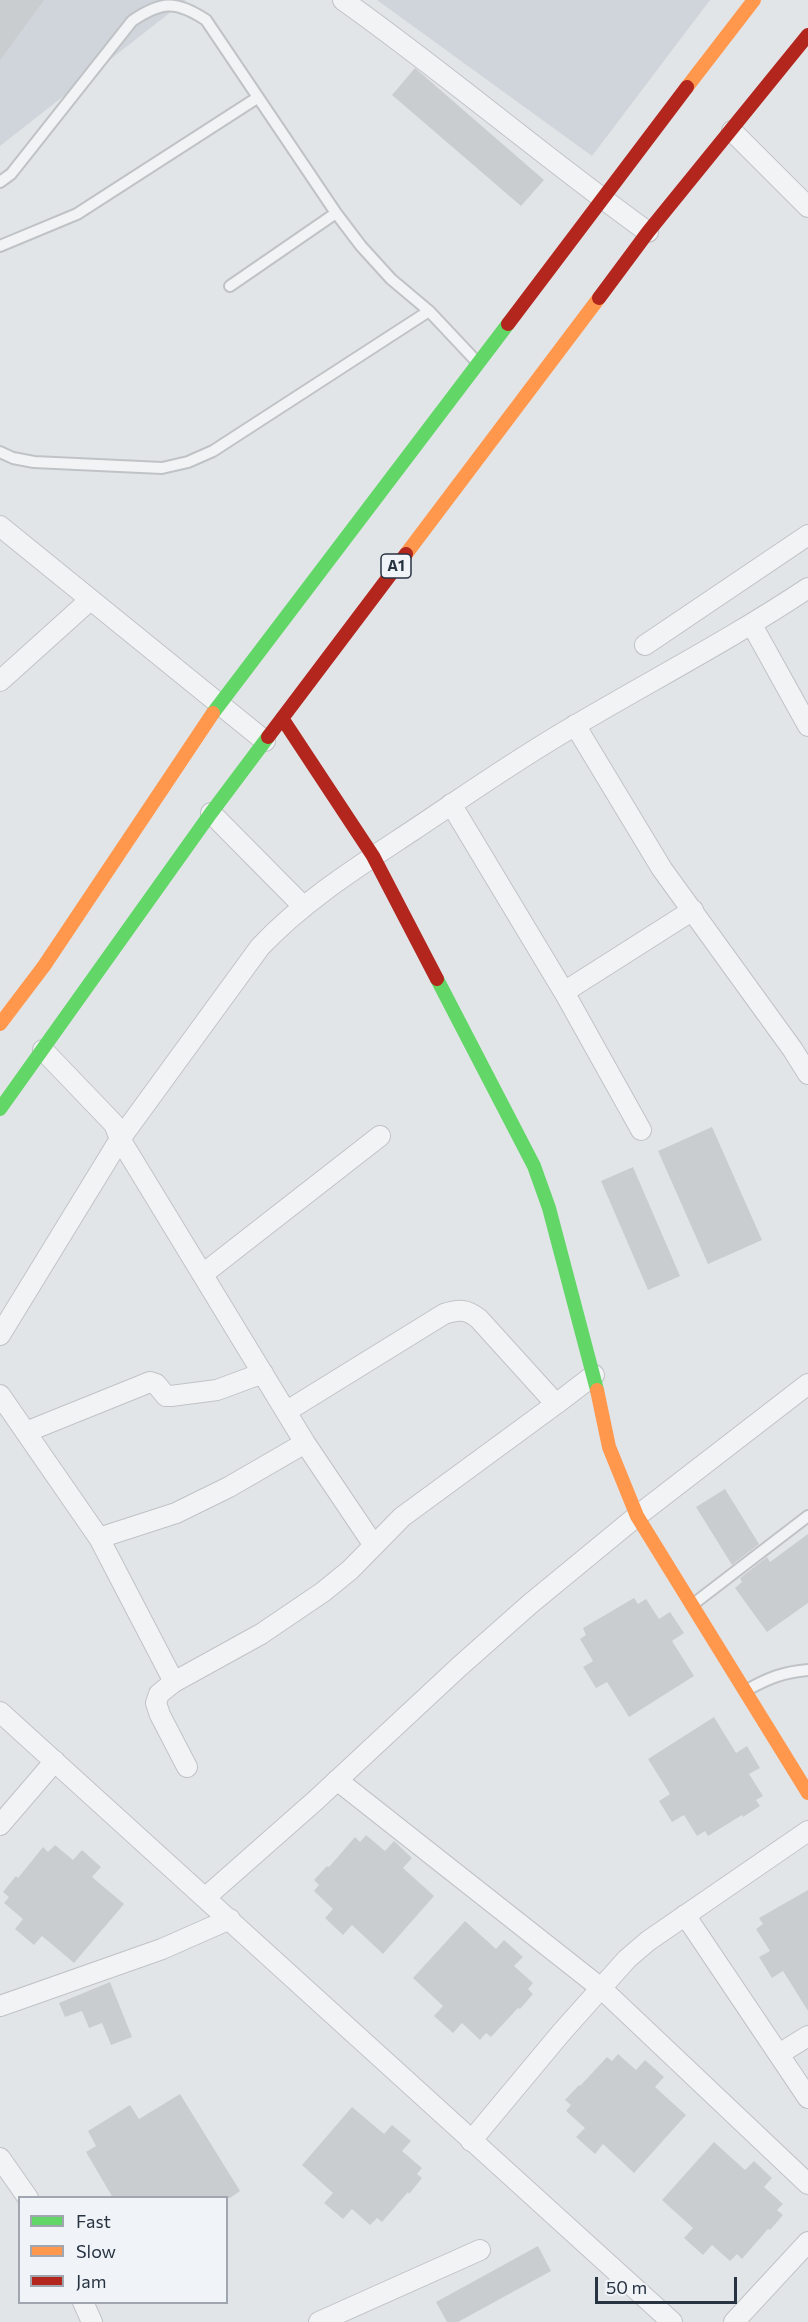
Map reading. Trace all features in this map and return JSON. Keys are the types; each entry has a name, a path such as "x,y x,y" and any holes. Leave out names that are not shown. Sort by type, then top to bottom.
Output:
{"main road":[{"path":"0,1024 44,966 219,704 478,364 601,198 754,0"},
{"name":"A1","path":"0,1109 211,813 282,718 648,232 808,35"},
{"path":"282,718 374,856 534,1166 549,1208 594,1376 609,1447 637,1515 808,1793"}],"street":[{"path":"343,0 415,51 601,198 648,232"},
{"path":"732,131 808,207"},
{"path":"1,529 265,741"},
{"path":"645,645 808,535"},
{"path":"0,1335 120,1140 260,947 275,932 304,907 374,856 451,804 575,725 752,625 808,588"},
{"path":"0,681 90,600"},
{"path":"752,625 808,726"},
{"path":"575,725 646,845 808,1074"},
{"path":"451,804 564,992 641,1130"},
{"path":"211,813 304,907"},
{"path":"564,992 693,910"},
{"path":"43,1050 114,1124 120,1140 305,1443 373,1545"},
{"path":"203,1274 380,1136"},
{"path":"286,1411 444,1314 458,1310 470,1311 479,1319 556,1404"},
{"path":"26,1432 145,1383 156,1384 163,1394 171,1396 217,1390 263,1373"},
{"path":"187,1767 160,1715 156,1703 159,1694 174,1682 261,1634 323,1592 350,1570 402,1517 594,1376"},
{"path":"206,1897 460,1666 637,1515 808,1384"},
{"path":"0,1395 99,1538 174,1682"},
{"path":"99,1538 176,1513 229,1487 305,1443"},
{"path":"0,1712 672,2322"},
{"path":"0,1825 55,1761"},
{"path":"337,1780 602,1989 808,2184"},
{"path":"471,2141 561,2033 634,1953 685,1915 808,1831"},
{"path":"685,1915 808,2098"},
{"path":"0,2006 162,1949 230,1919"},
{"path":"778,2054 808,2036"},
{"path":"0,2158 27,2196"},
{"path":"734,2322 808,2242"},
{"path":"319,2322 480,2250"},
{"path":"84,2304 92,2322"}],"lane":[{"path":"0,182 11,174 132,21 150,9 170,4 189,9 206,20 257,98 361,246 391,279 429,311 478,364"},
{"path":"0,246 77,214 257,98"},
{"path":"230,286 336,213"},
{"path":"0,452 13,458 34,462 162,468 188,462 213,451 429,311"},
{"path":"692,1605 808,1516"},
{"path":"745,1691 771,1676 786,1671 808,1670"}],"shaded area":[{"path":"0,0 186,0 0,146"},
{"path":"377,0 710,0 592,156"}],"building":[{"path":"0,0 44,0 0,60"},
{"path":"415,68 544,180 521,206 392,95"},
{"path":"712,1127 762,1240 708,1264 658,1151"},
{"path":"633,1167 680,1276 648,1290 601,1181"},
{"path":"725,1489 759,1544 732,1565 696,1507"},
{"path":"808,1534 808,1603 767,1632 735,1588 742,1582 740,1578 767,1557 770,1562"},
{"path":"634,1598 638,1604 646,1599 659,1619 670,1612 684,1633 672,1641 694,1676 629,1717 607,1682 596,1688 583,1667 593,1661 580,1639 586,1635 583,1628"},
{"path":"714,1717 736,1753 747,1746 760,1768 749,1774 763,1796 756,1800 760,1806 743,1817 742,1815 708,1836 705,1831 697,1836 684,1815 672,1822 659,1801 670,1794 648,1759"},
{"path":"366,1835 385,1851 394,1841 412,1858 403,1868 434,1896 383,1954 352,1925 343,1935 325,1918 333,1909 314,1891 319,1885 314,1880 327,1866 329,1867 355,1837 360,1842"},
{"path":"55,1845 73,1860 82,1850 101,1867 92,1877 124,1904 74,1963 42,1936 34,1945 15,1929 23,1919 4,1903 9,1897 3,1892 16,1876 18,1878 43,1847 48,1852"},
{"path":"808,1890 808,2011 783,1971 772,1978 759,1957 770,1951 756,1929 763,1924 759,1918"},
{"path":"465,1921 496,1949 504,1940 523,1957 514,1966 533,1983 528,1989 533,1994 520,2009 518,2008 491,2037 486,2033 480,2040 462,2023 453,2033 434,2016 443,2006 413,1978"},
{"path":"110,1982 132,2037 111,2045 102,2023 89,2028 82,2011 65,2017 59,2003"},
{"path":"618,2054 636,2070 645,2060 664,2077 655,2087 686,2115 634,2173 603,2144 595,2154 576,2137 585,2128 566,2111 571,2105 565,2100 607,2057 612,2061"},
{"path":"180,2094 240,2191 230,2198 228,2196 112,2196 86,2152 96,2146 88,2131 130,2105 139,2119"},
{"path":"352,2107 384,2134 392,2125 411,2141 402,2151 422,2168 417,2174 422,2178 409,2194 408,2192 382,2222 377,2218 370,2225 352,2209 343,2219 324,2203 333,2193 302,2165"},
{"path":"714,2142 745,2170 754,2161 772,2178 764,2187 783,2204 777,2210 783,2215 742,2259 737,2254 730,2261 712,2245 703,2255 684,2238 693,2228 662,2200"},
{"path":"538,2246 551,2271 458,2322 447,2322 436,2302"}],"traffic: fast":[{"path":"213,713 508,324"},
{"path":"0,1109 211,813 268,737"},
{"path":"437,979 534,1166 549,1208 597,1390"}],"traffic: slow":[{"path":"687,87 754,0"},
{"path":"406,554 599,298"},
{"path":"0,1024 44,966 213,713"},
{"path":"597,1390 609,1447 637,1516 808,1793"}],"traffic: jam":[{"path":"599,298 648,232 808,35"},
{"path":"508,324 687,87"},
{"path":"268,737 406,554"},
{"path":"282,718 373,856 437,979"}]}
